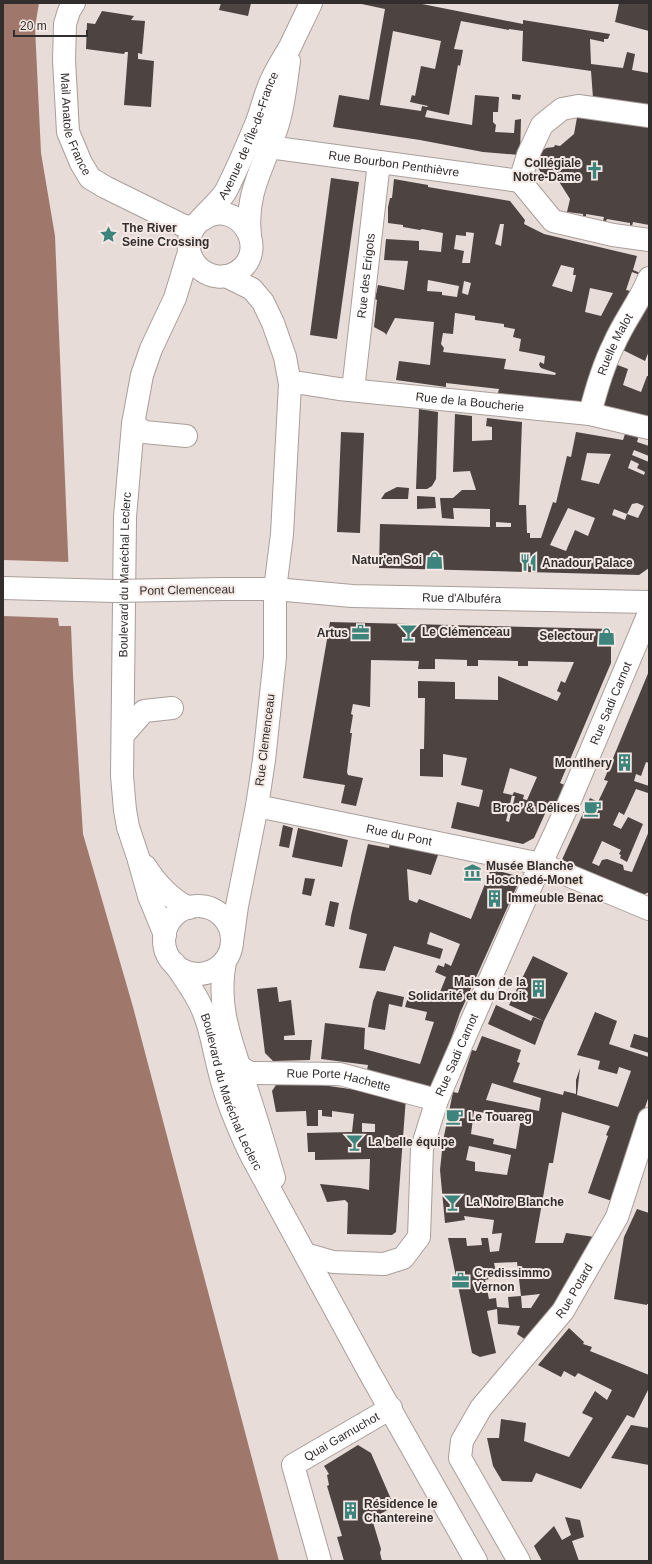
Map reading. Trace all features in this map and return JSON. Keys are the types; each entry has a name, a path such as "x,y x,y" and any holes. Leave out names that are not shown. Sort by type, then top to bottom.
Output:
{"street":[{"name":"Mail Anatole France","path":"74,3 69,11 65,24 64,60 66,111 68,132 81,163 90,178 105,187 182,225 198,224"},
{"name":"Avenue de l'Île-de-France","path":"198,224 226,191 256,125 272,79 311,3"},
{"name":"Avenue de l'Île-de-France","path":"261,298 250,243 248,215 251,196 277,126 286,81 290,46"},
{"path":"649,116 578,106 562,109 542,125 528,155 520,181 553,221 612,235 649,240"},
{"name":"Rue Bourbon Penthièvre","path":"269,147 520,181"},
{"name":"Rue des Erigots","path":"353,390 379,162"},
{"path":"175,298 206,279 220,276 237,271 248,260 250,243 242,223 230,215 219,214 212,215 198,224 189,240 189,252 197,266 207,273 220,276 247,286 261,298"},
{"name":"Boulevard du Maréchal Leclerc","path":"165,935 149,896 128,827 123,795 122,735 125,517 133,424 142,375 151,349 175,298 189,252"},
{"name":"Ruelle Malot","path":"590,414 596,388 614,343 644,290 649,278"},
{"name":"Rue Clemenceau","path":"229,951 257,806 264,760 275,657 275,588 282,534 290,384 285,357 273,323 261,298"},
{"name":"Rue de la Boucherie","path":"290,384 301,383 353,390 590,414 649,428"},
{"path":"133,424 144,432 186,436"},
{"name":"Pont Clemenceau","path":"3,588 114,591 275,588"},
{"name":"Rue d'Albuféra","path":"275,588 352,596 649,602"},
{"name":"Rue Sadi Carnot","path":"305,1254 333,1262 384,1264 403,1258 419,1237 422,1148 437,1100 568,805 649,613"},
{"path":"122,735 144,711 172,708"},
{"name":"Rue du Pont","path":"257,806 541,864 649,909"},
{"name":"Boulevard du Maréchal Leclerc","path":"138,857 151,876 164,891 173,899 189,908"},
{"path":"214,911 234,898 241,889"},
{"path":"202,907 214,911 221,915 228,925 231,933 229,951 212,971 200,974 184,971 174,964 167,952 165,935 172,920 178,914 189,908 202,907"},
{"name":"Boulevard du Maréchal Leclerc","path":"229,951 222,976 224,1012 288,1221"},
{"name":"Boulevard du Maréchal Leclerc","path":"174,964 200,1003 206,1019 229,1106 238,1128 305,1254 476,1561"},
{"name":"Rue Porte Hachette","path":"240,1067 250,1073 340,1074 437,1100"},
{"name":"Rue Potard","path":"519,1561 460,1458 462,1441 480,1408 563,1311 617,1217 649,1119"},
{"name":"Quai Garnuchot","path":"320,1561 293,1465 390,1408"}],"shaded area":[{"path":"3,3 39,3 35,27 41,153 55,236 73,675 83,834 133,1007 279,1561 3,1561"}],"pier":[{"path":"3,560 70,562 73,626 59,626 58,618 3,616"}],"building":[{"path":"221,3 251,3 248,16 219,10"},
{"path":"357,3 417,3 523,24 523,20 610,34 608,39 604,39 604,42 590,39 591,64 623,68 627,52 635,54 632,70 649,73 649,108 593,98 591,71 522,61 523,31 509,30 461,21 454,49 463,50 460,66 458,65 449,115 427,110 425,117 472,125 475,95 499,97 498,112 493,112 493,122 496,125 495,132 514,133 515,120 521,119 520,155 483,152 420,140 333,127 339,95 369,100 385,9","holes":["393,31 441,41 435,69 421,66 415,96 412,95 410,102 428,106 422,106 421,111 380,105"]},
{"path":"619,3 649,4 649,31 615,22"},
{"path":"102,11 134,16 131,20 145,21 142,54 138,53 138,59 154,61 151,107 124,105 128,52 125,52 124,54 86,49 87,23 95,24"},
{"path":"512,94 521,95 520,100 512,99"},
{"name":"Collégiale Notre-Dame","path":"578,112 621,123 649,127 649,225 633,222 632,226 630,223 607,219 606,221 603,221 604,217 586,214 586,216 583,216 583,214 567,212 570,199 558,180 544,177 536,165 538,154 546,148 554,147 555,145 560,146 574,134"},
{"path":"331,178 359,182 337,339 310,335"},
{"path":"394,179 428,185 428,187 510,201 525,220 524,224 544,234 637,256 633,270 643,274 634,299 611,339 601,353 601,360 582,405 498,393 499,389 446,383 446,387 396,380 399,361 430,365 434,322 395,318 386,335 374,327 377,300 375,299 378,285 404,290 408,261 384,260 386,239 419,241 419,250 441,252 443,233 403,227 403,225 388,223 388,207 390,198 392,198","holes":["500,224 504,224 501,246 495,244","466,232 474,233 470,263 462,263 464,251 454,249 456,235 466,236","561,265 574,268 573,275 576,275 572,292 552,286","632,272 640,275 635,292 626,290","428,280 459,286 457,297 442,295 442,292 427,291","464,281 471,283 468,295 462,293","590,288 613,293 601,316 585,312","455,313 475,316 475,320 504,324 504,327 515,329 513,337 521,339 519,351 545,356 544,364 540,362 539,365 541,368 556,373 555,375 504,369 506,359 443,352 444,348 441,344 443,333 453,334"]},
{"path":"649,292 649,351 645,361 617,347"},
{"path":"615,364 628,369 623,385 641,392 647,376 649,376 649,417 632,412 605,409 601,399"},
{"path":"419,409 438,412 436,479 432,486 427,489 416,489"},
{"path":"455,414 472,416 472,441 492,440 492,427 486,426 487,418 522,422 519,505 526,505 527,533 530,533 530,538 541,538 553,502 556,503 567,456 571,457 576,432 623,440 626,431 639,435 637,442 649,446 649,456 634,450 632,455 649,462 649,568 639,575 379,568 380,524 490,527 490,509 453,508 454,519 442,518 440,498 453,498 462,490 476,490 470,471 453,472","holes":["587,453 611,454 599,484 581,480","631,460 639,464 637,468 645,472 644,475 628,468","637,503 644,506 638,518 627,514 632,504","568,508 595,518 588,536 575,530 566,551 550,545","614,509 627,514 625,520 612,515","496,522 511,523 511,527 496,527"]},
{"path":"341,432 364,433 360,533 337,532"},
{"path":"397,487 409,488 408,499 381,499 385,493"},
{"path":"417,496 435,497 436,508 417,509"},
{"path":"330,622 611,629 611,663 560,783 567,786 556,810 548,807 534,838 523,844 451,828 457,802 479,807 483,790 461,785 467,758 443,754 443,777 420,776 420,749 424,749 425,698 418,698 418,681 455,682 455,699 498,700 498,676 557,701 561,693 557,691 561,681 565,683 574,662 528,661 528,666 518,666 518,661 478,660 478,666 467,666 467,660 435,659 435,669 418,669 419,661 371,660 370,707 353,704 351,714 353,715 350,733 352,733 347,772 348,775 363,778 356,806 341,803 345,785 303,778","holes":["510,768 537,777 527,800 523,799 524,795 514,792 512,796 515,796 509,822 506,821 512,795 503,793"]},
{"path":"649,671 649,763 646,762 641,776 636,774 634,781 649,786 649,789 648,793 636,789 624,815 619,812 613,825 621,829 628,817 643,824 627,862 620,858 621,855 619,854 621,850 602,841 592,863 599,866 602,860 607,859 623,865 624,870 632,872 649,831 649,892 645,894 634,893 560,864 590,798 598,802 608,781 604,780"},
{"path":"283,825 293,828 289,848 279,846"},
{"path":"298,828 348,840 342,867 292,857"},
{"path":"390,843 438,855 431,875 407,869 409,900 417,903 419,899 471,919 491,869 521,877 460,1013 434,1088 367,1070 368,1065 321,1059 325,1023 365,1028 364,1049 420,1064 434,1022 425,1020 427,1012 405,1007 408,997 436,1002 446,977 435,972 438,965 444,967 445,963 451,966 460,944 430,932 427,944 443,949 440,959 394,946 385,971 359,968 367,934 349,929 368,844 389,848"},
{"path":"305,878 315,879 311,896 302,894"},
{"path":"330,901 339,903 334,927 325,925"},
{"name":"Maison de la Solidarité et du Droit","path":"533,956 568,973 544,1021 509,1005"},
{"path":"277,987 279,1002 291,1000 295,1035 284,1036 284,1040 312,1040 310,1060 273,1061 265,1053 257,989"},
{"path":"377,991 404,997 402,1007 389,1004 385,1030 368,1027 373,1001"},
{"path":"496,1005 531,1021 533,1017 544,1021 535,1045 488,1024"},
{"path":"595,1012 617,1021 609,1044 649,1057 649,1096 612,1201 588,1193 608,1136 606,1135 610,1126 562,1112 553,1163 549,1163 535,1243 563,1243 566,1233 595,1237 547,1315 526,1340 517,1334 520,1326 498,1324 497,1309 487,1311 496,1353 480,1357 472,1353 448,1238 466,1238 467,1246 482,1245 481,1238 488,1238 490,1252 499,1251 502,1233 492,1234 494,1220 464,1216 465,1220 445,1223 440,1170 443,1141 453,1092 458,1093 472,1050 476,1051 482,1036 521,1050 517,1062 520,1063 513,1082 563,1095 564,1091 576,1094 576,1080 580,1068 577,1095 618,1107 631,1071 619,1067 617,1074 598,1069 600,1061 577,1055","holes":["492,1083 541,1098 539,1111 486,1100","474,1111 491,1114 492,1112 521,1118 516,1149 493,1144 494,1139 471,1134","469,1146 511,1155 507,1175 475,1171 475,1162 466,1160","517,1262 521,1296 508,1297 509,1308 497,1307 496,1298 489,1299 485,1280 497,1277 494,1263","540,1294 531,1308 522,1308 521,1296"]},
{"path":"634,1034 649,1038 649,1053 630,1047"},
{"path":"276,1085 322,1085 406,1097 396,1232 392,1235 347,1234 348,1203 345,1200 327,1202 320,1184 369,1190 370,1159 315,1160 315,1152 308,1152 307,1133 352,1132 354,1114 332,1111 332,1117 322,1116 322,1110 318,1110 318,1126 307,1126 306,1111 276,1112 272,1091","holes":["362,1123 375,1124 375,1132 362,1132"]},
{"path":"637,1209 649,1213 649,1304 647,1305 614,1299 624,1237"},
{"path":"569,1328 584,1342 583,1344 592,1347 590,1351 649,1375 649,1388 634,1418 627,1415 581,1489 536,1473 532,1482 502,1481 493,1466 487,1438 499,1438 501,1419 526,1423 524,1441 569,1457 593,1418 582,1413 595,1391 607,1400 612,1390 578,1373 575,1377 564,1371 561,1377 538,1365"},
{"path":"631,1425 649,1428 649,1465 611,1458"},
{"path":"358,1445 371,1453 394,1506 372,1519 381,1549 380,1553 382,1561 344,1561 337,1537 342,1536 327,1486 329,1485 327,1475 329,1474 324,1466"},
{"path":"565,1517 580,1520 584,1537 572,1541 579,1561 542,1561 534,1546 554,1526 562,1540 571,1535"}],"place":[{"name":"Collégiale Notre-Dame","path":"594,170"},
{"name":"The River Seine Crossing","path":"109,235"},
{"name":"Natur'en Soi","path":"435,560"},
{"name":"Anadour Palace","path":"529,563"},
{"name":"Le Clémenceau","path":"409,632"},
{"name":"Artus","path":"361,633"},
{"name":"Selectour","path":"607,636"},
{"name":"Montlhery","path":"625,763"},
{"name":"Broc’ & Délices","path":"593,808"},
{"name":"Musée Blanche Hoschedé-Monet","path":"473,873"},
{"name":"Immeuble Benac","path":"495,898"},
{"name":"Maison de la Solidarité et du Droit","path":"539,989"},
{"name":"Le Touareg","path":"455,1117"},
{"name":"La belle équipe","path":"355,1142"},
{"name":"La Noire Blanche","path":"453,1202"},
{"name":"Credissimmo Vernon","path":"461,1280"},
{"name":"Résidence le Chantereine","path":"351,1511"}]}
